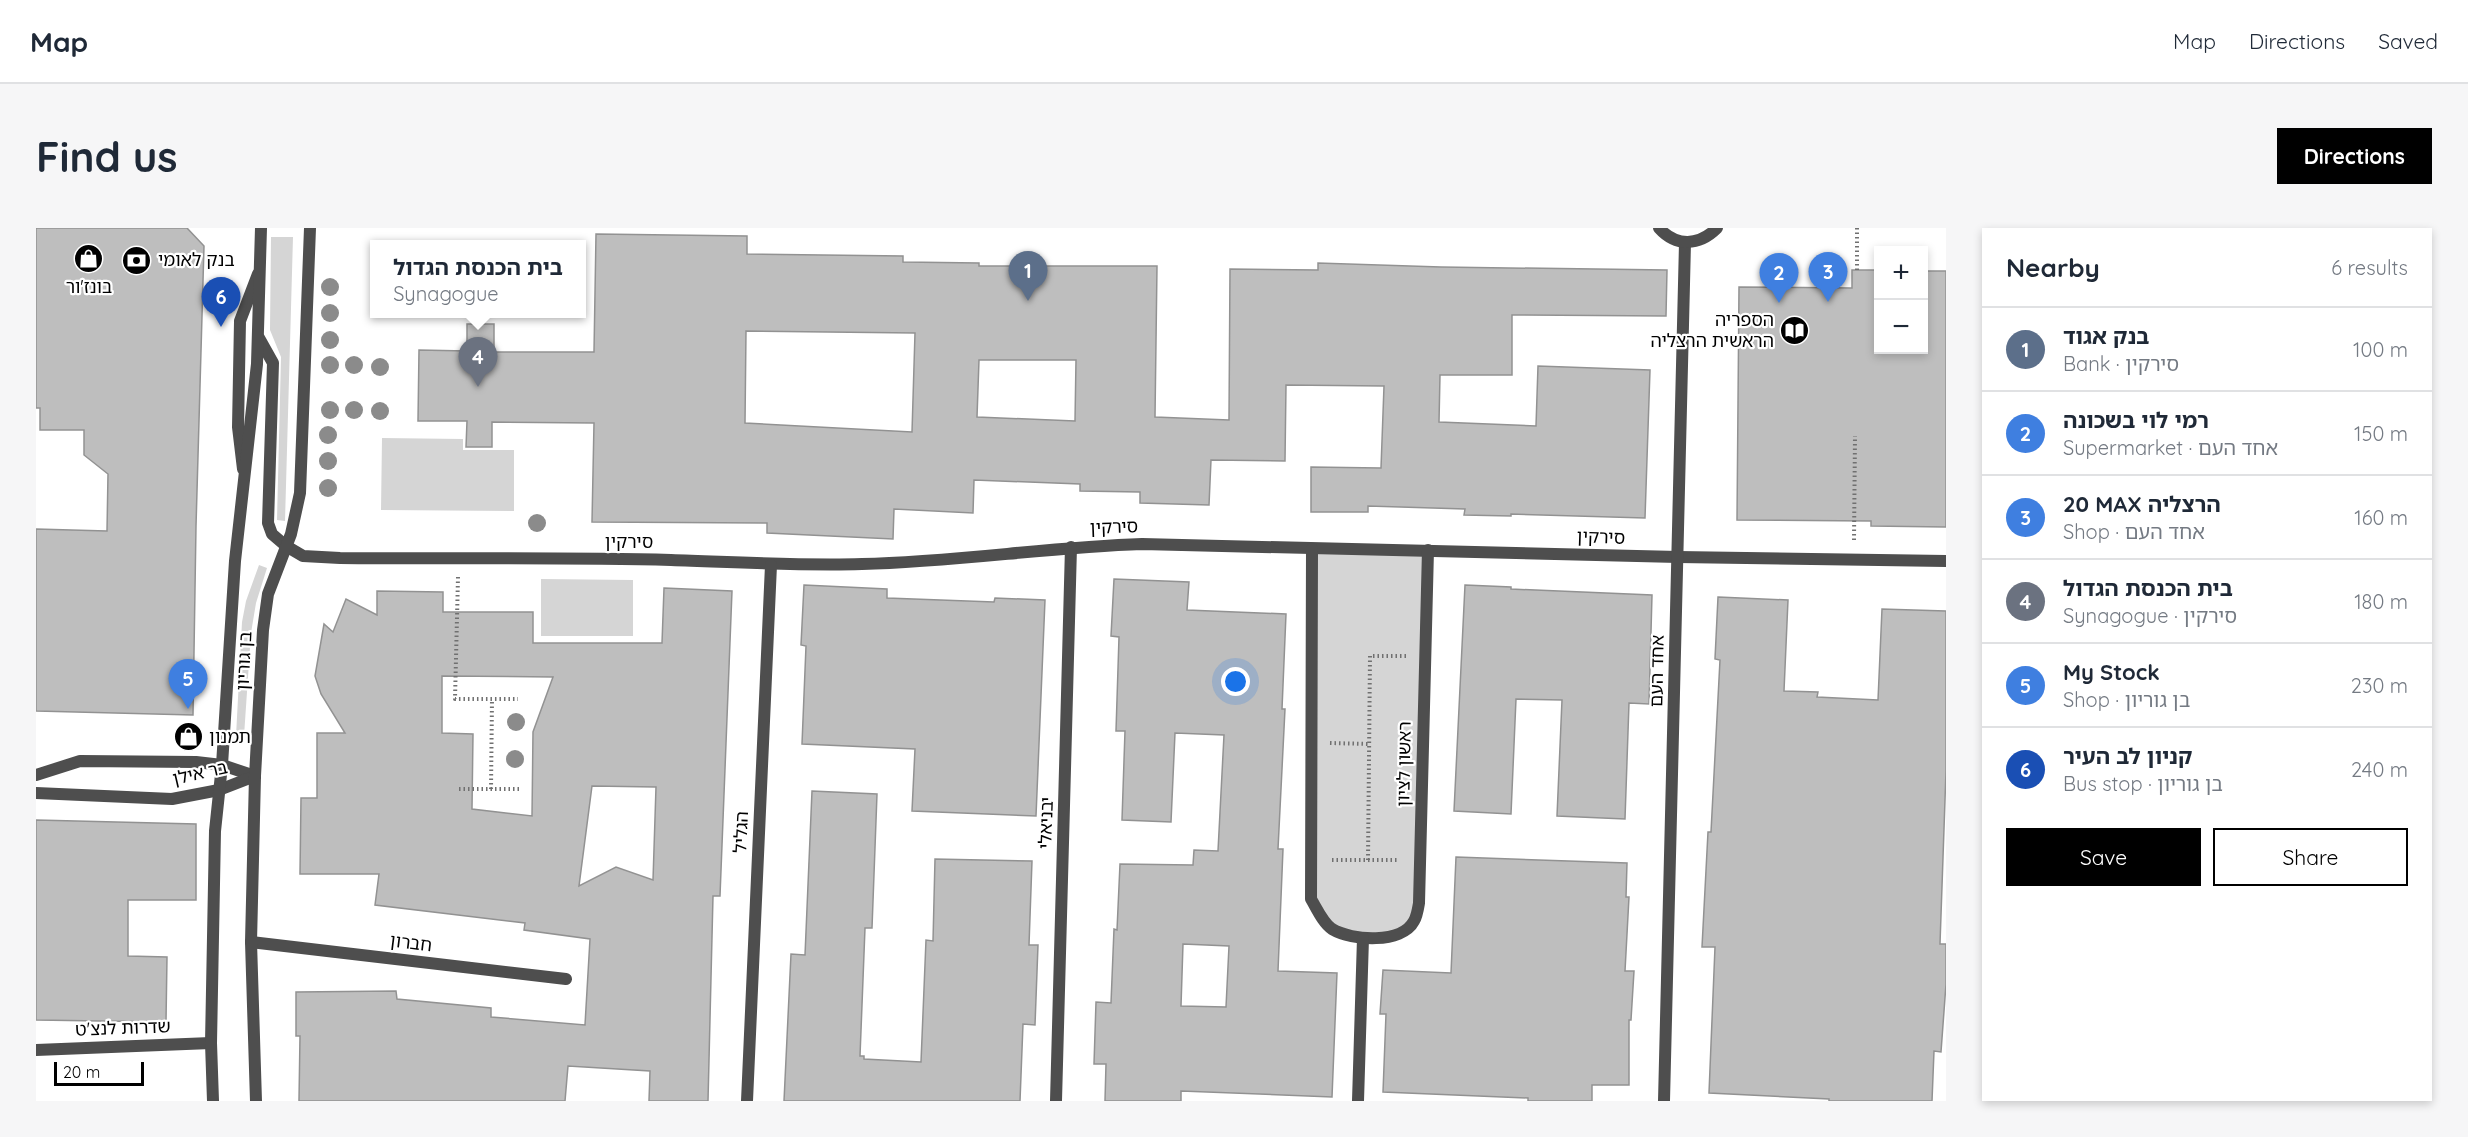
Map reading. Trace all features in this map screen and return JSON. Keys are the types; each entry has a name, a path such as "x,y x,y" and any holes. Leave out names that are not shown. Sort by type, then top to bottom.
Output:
{"street":[{"name":"בן גוריון","path":"213,1101 211,1043 215,831 222,765 229,640 259,337 261,228"},
{"name":"בן גוריון","path":"256,1101 251,942 255,776 262,630 268,594 293,528 300,493 310,228"},
{"path":"1659,228 1674,240 1685,243 1709,236 1717,228"},
{"name":"אחד העם","path":"1664,1101 1685,243"},
{"name":"בן גוריון","path":"245,480 237,427 240,321 260,271"},
{"path":"259,337 273,363 268,523 272,534 286,546"},
{"name":"סירקין","path":"286,546 303,556 670,560 771,565 956,560 1071,547 1142,544 1946,561"},
{"name":"יבניאלי","path":"1056,1101 1071,547"},
{"name":"ראשון לציון","path":"1312,549 1311,899 1331,929 1363,938 1391,936 1403,932 1414,922 1419,903 1428,550"},
{"name":"הגליל","path":"747,1101 771,565"},
{"name":"בר אילן","path":"36,776 80,761 196,762 222,765 255,776"},
{"name":"בר אילן","path":"36,793 172,799 219,790 255,776"},
{"path":"1358,1101 1363,938"},
{"name":"חברון","path":"251,942 566,979"},
{"name":"שדרות לנצ'ט","path":"36,1050 211,1043"}],"path":[{"path":"1857,228 1857,270"},
{"path":"1854,560 1855,436"},
{"path":"458,559 455,699 518,699"},
{"path":"1368,860 1370,656 1425,655"},
{"path":"491,789 492,699"},
{"path":"1311,742 1369,744"},
{"path":"459,789 522,789"},
{"path":"1310,860 1420,860"}],"shaded area":[{"path":"271,237 293,237 285,521 277,520 281,357 270,330"},
{"path":"382,438 463,439 463,450 514,450 514,511 381,510"},
{"path":"1312,549 1428,550 1414,922 1391,936 1331,929 1311,899"},
{"path":"259,565 267,568 256,603 251,633 244,736 236,736 242,622 246,601"},
{"path":"541,579 633,580 633,636 541,636"}],"building":[{"path":"36,228 187,228 204,246 193,715 36,711 36,529 107,531 108,474 84,455 84,430 40,430 40,408 36,408"},
{"path":"596,234 747,236 747,254 903,256 903,262 979,263 979,266 1157,266 1155,417 1229,420 1230,269 1318,270 1318,263 1667,270 1666,316 1512,315 1512,375 1440,375 1439,422 1536,426 1538,366 1650,370 1645,518 1464,515 1465,509 1368,506 1368,512 1311,512 1311,467 1381,468 1384,386 1286,385 1285,461 1211,460 1209,505 1140,503 1140,492 1080,491 1080,484 974,480 973,513 894,509 893,539 767,533 767,523 592,522 594,423 492,422 492,447 466,447 467,421 418,421 419,350 467,351 467,324 494,324 494,352 594,352","holes":["746,331 915,333 912,432 745,423","979,360 1076,360 1075,421 977,417"]},
{"path":"1852,270 1874,270 1874,354 1928,354 1928,271 1946,271 1946,527 1871,526 1871,521 1737,520 1739,287 1852,288"},
{"path":"1114,579 1189,582 1187,610 1286,614 1282,709 1285,709 1278,849 1283,849 1278,971 1337,973 1332,1097 1181,1091 1181,1101 1105,1101 1106,1064 1094,1064 1096,1002 1111,1003 1120,864 1193,865 1194,850 1218,851 1224,735 1175,733 1171,822 1122,820 1125,731 1116,731 1119,637 1111,636","holes":["1183,944 1229,946 1226,1007 1181,1006"]},
{"path":"804,585 887,589 887,598 994,602 995,598 1045,600 1036,816 912,811 915,749 802,744 806,646 801,645"},
{"path":"1465,585 1652,595 1649,704 1629,703 1625,819 1557,816 1562,700 1516,699 1511,814 1454,811"},
{"path":"664,588 732,591 720,896 713,896 708,1101 649,1101 650,1071 568,1066 565,1101 299,1101 300,1036 296,1036 296,992 396,991 397,999 491,1008 491,1017 585,1025 590,939 524,930 525,923 375,905 379,874 300,874 301,798 317,798 317,733 345,733 321,694 315,676 324,624 333,632 346,599 377,615 377,591 443,592 443,612 533,612 533,643 662,643","holes":["442,676 553,677 533,732 532,816 472,809 473,734 442,733","592,786 656,787 653,880 616,867 579,886"]},
{"path":"1718,597 1788,600 1784,691 1818,692 1817,697 1878,700 1882,609 1946,611 1946,771 1940,944 1946,944 1946,984 1941,1052 1934,1051 1932,1101 1829,1101 1829,1099 1709,1093 1715,947 1702,947 1720,660 1715,659"},
{"path":"812,791 877,794 872,928 865,928 860,1056 864,1056 864,1059 921,1062 926,940 933,941 935,859 1032,861 1029,945 1038,945 1035,1025 1023,1024 1020,1101 784,1101 791,954 805,955"},
{"path":"36,820 196,824 196,900 128,900 128,956 167,957 166,1022 36,1020"},
{"path":"1456,857 1627,863 1626,897 1629,897 1625,971 1634,971 1631,1020 1629,1020 1629,1085 1592,1085 1592,1101 1528,1101 1528,1098 1383,1092 1386,1014 1380,1014 1383,970 1451,973"}],"place":[{"name":"בונז'ור","path":"89,258"},
{"name":"בנק לאומי","path":"137,260"},
{"name":"בנק אגוד","path":"1028,301"},
{"name":"20 MAX הרצליה","path":"1828,302"},
{"name":"רמי לוי בשכונה","path":"1779,303"},
{"name":"קניון לב העיר","path":"221,327"},
{"name":"הספריה הראשית הרצליה","path":"1795,330"},
{"name":"בית הכנסת הגדול","path":"478,387"},
{"name":"My Stock","path":"188,709"},
{"name":"תמנון","path":"188,737"}]}
